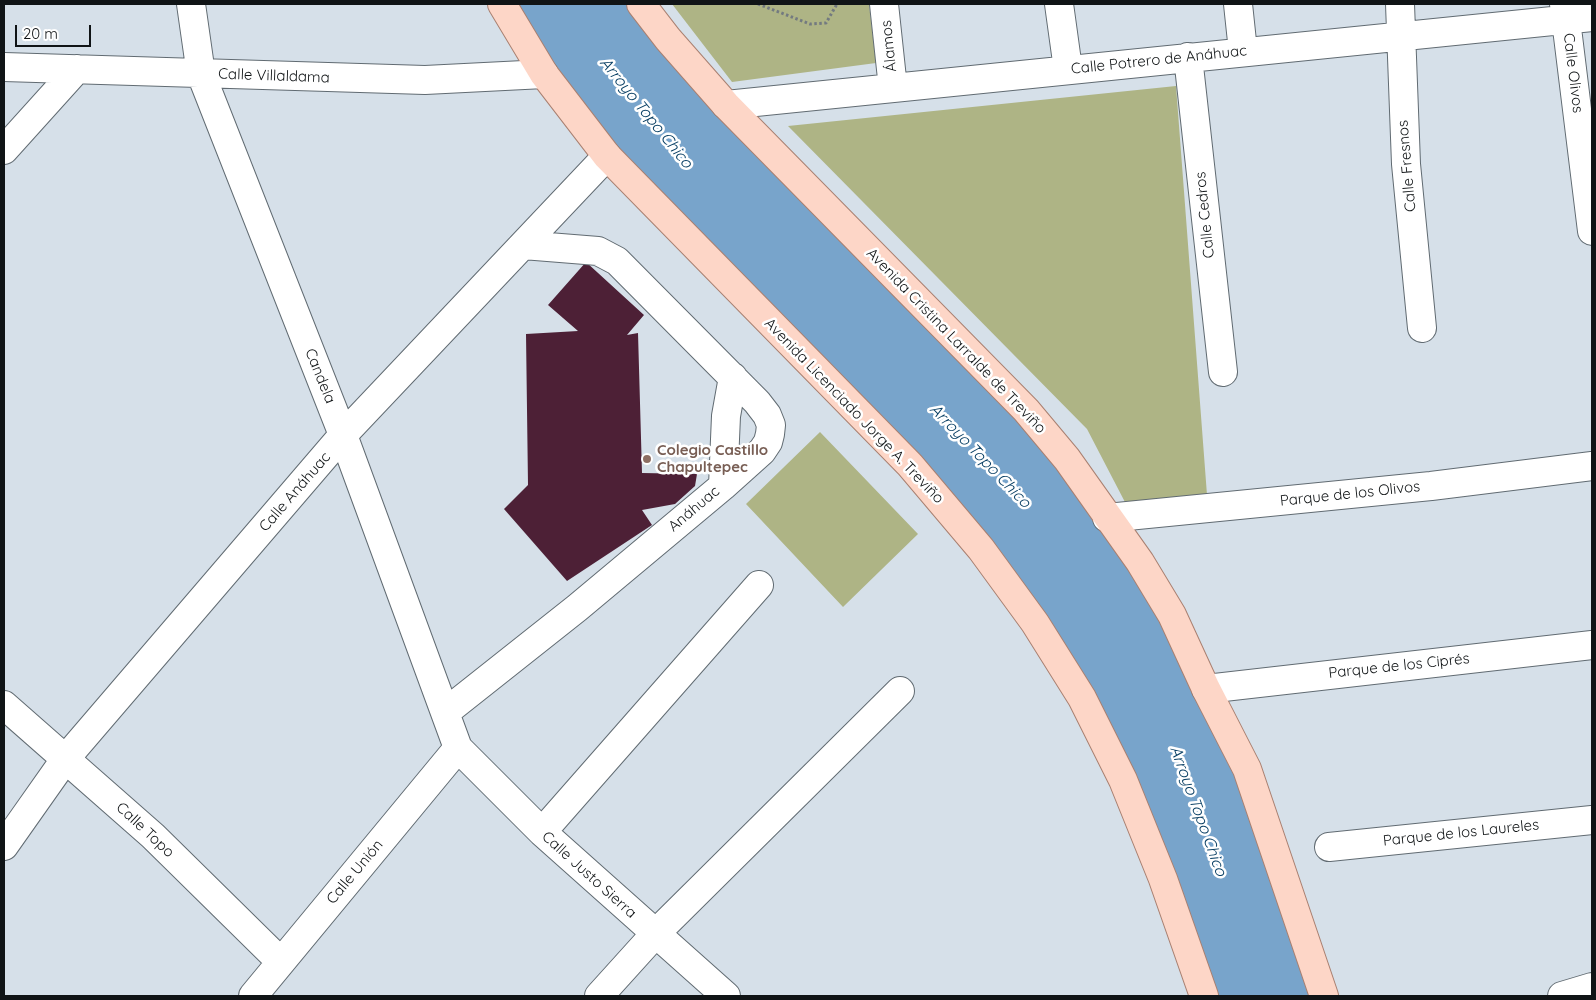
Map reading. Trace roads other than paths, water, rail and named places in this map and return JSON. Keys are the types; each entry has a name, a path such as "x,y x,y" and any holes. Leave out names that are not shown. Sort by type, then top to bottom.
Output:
{"main road":[{"name":"Avenida Licenciado Jorge A. Treviño","path":"502,4 544,74 607,156 910,465 981,549 1024,608 1082,698 1123,780 1164,879 1204,996"},
{"name":"Avenida Cristina Larralde de Treviño","path":"641,4 668,39 726,105 1026,410 1067,459 1140,562 1172,615 1206,689 1247,768 1324,996"}],"street":[{"name":"Candela","path":"191,4 200,74 344,435 447,711 458,748"},
{"name":"Álamos","path":"884,4 893,88"},
{"path":"1059,4 1068,69"},
{"path":"1238,4 1243,51"},
{"name":"Calle Fresnos","path":"1400,4 1406,164 1422,328"},
{"name":"Calle Potrero de Anáhuac","path":"726,105 1402,36 1574,13"},
{"name":"Calle Olivos","path":"1574,13 1592,231"},
{"name":"Calle Cedros","path":"1188,57 1223,372"},
{"name":"Calle Villaldama","path":"4,67 425,80 544,74"},
{"path":"4,150 77,69"},
{"name":"Calle Anáhuac","path":"4,846 66,758 344,435 607,156"},
{"name":"Anáhuac","path":"447,711 577,608 723,486 762,451 768,442 770,434 771,425 767,415 733,377 617,261 607,254 598,251 523,245"},
{"path":"723,486 726,416 733,377"},
{"name":"Parque de los Olivos","path":"1107,518 1431,486 1592,466"},
{"path":"542,832 759,585"},
{"name":"Parque de los Ciprés","path":"1206,689 1592,645"},
{"path":"599,996 655,934 900,691"},
{"name":"Calle Topo","path":"4,705 153,836 281,962"},
{"name":"Calle Justo Sierra","path":"458,748 542,832 726,996"},
{"name":"Calle Unión","path":"253,996 458,748"},
{"name":"Parque de los Laureles","path":"1329,846 1592,820"},
{"path":"1562,996 1592,987"}],"water":[{"name":"Arroyo Topo Chico","path":"502,4 641,4 957,339 1172,615 1324,996 1204,996 1163,879 1035,623 694,247"}],"place":[{"name":"Colegio Castillo Chapultepec","path":"647,459"}]}
